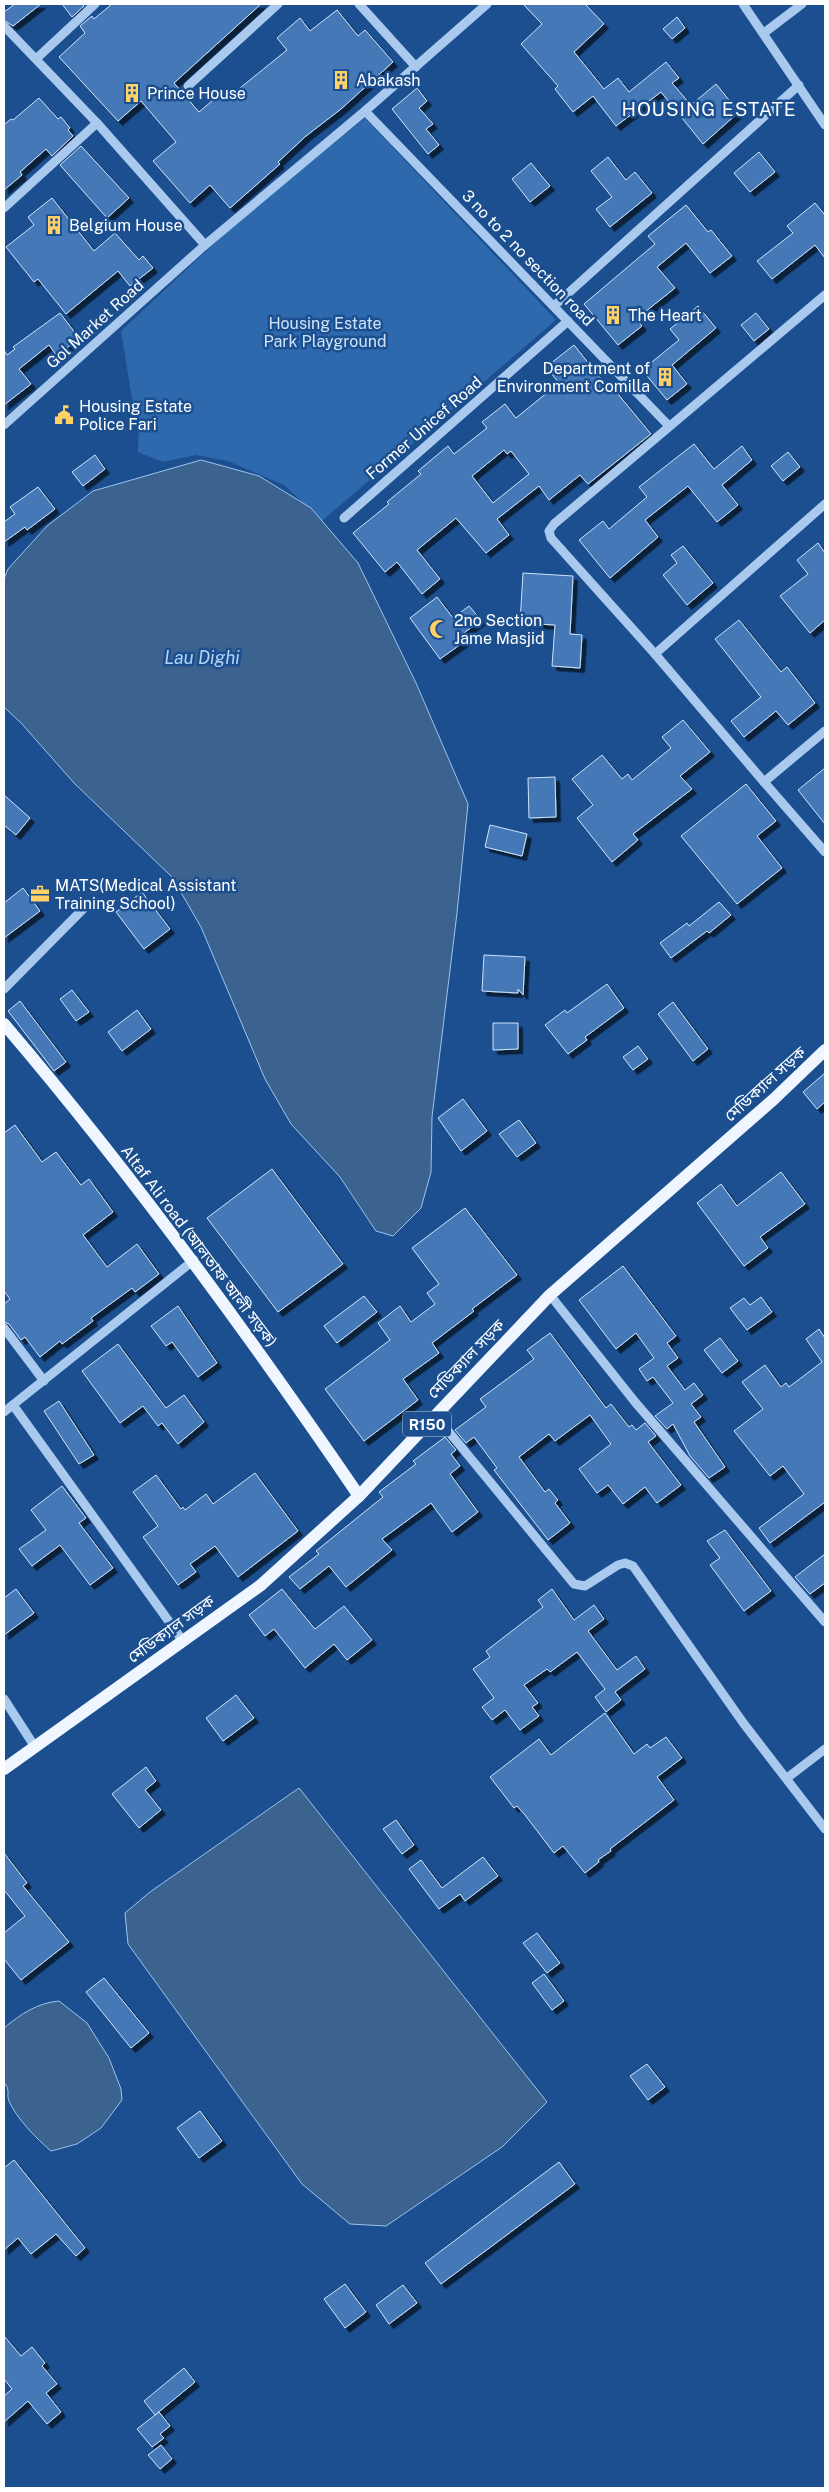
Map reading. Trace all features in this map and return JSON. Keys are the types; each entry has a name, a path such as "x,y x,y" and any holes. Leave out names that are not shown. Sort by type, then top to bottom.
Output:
{"main road":[{"name":"Altaf Ali road (আলতাফ আলী সড়ক)","path":"4,1024 52,1080 194,1260 360,1496"},
{"name":"মেডিক্যাল সড়ক","path":"4,1769 260,1585 360,1496 550,1295 774,1099 825,1050"}],"street":[{"path":"36,59 95,4"},
{"path":"188,86 278,4"},
{"path":"359,4 416,67"},
{"name":"Gol Market Road","path":"4,425 205,246 366,111 486,4"},
{"path":"743,4 825,124"},
{"path":"764,34 802,4"},
{"path":"4,26 97,123 205,246"},
{"path":"554,306 799,85"},
{"name":"3 no to 2 no section road","path":"366,111 670,426"},
{"path":"4,208 97,123"},
{"path":"825,295 554,524 549,531 551,538 655,654 825,852"},
{"name":"Former Unicef Road","path":"344,518 568,321"},
{"path":"655,654 825,504"},
{"path":"764,782 825,731"},
{"path":"4,989 86,906"},
{"path":"4,1412 194,1260"},
{"path":"550,1295 635,1402 825,1622"},
{"path":"4,1328 44,1381"},
{"path":"13,1405 183,1640"},
{"path":"435,1415 574,1584 585,1586 618,1564 625,1562 633,1566 744,1724 825,1829"},
{"path":"4,1699 35,1747"},
{"path":"786,1778 825,1749"}],"green space":[{"name":"Housing Estate Park Playground","path":"365,118 556,320 322,521 284,485 228,461 196,455 163,462 138,452 139,418 132,399 121,331 236,223"}],"water":[{"name":"Lau Dighi","path":"201,460 259,476 311,508 358,563 416,683 468,804 457,913 432,1117 431,1172 421,1208 393,1236 376,1231 340,1177 291,1124 265,1079 201,927 172,877 74,783 22,724 4,707 4,579 8,569 47,526 93,491"},
{"path":"299,1788 547,2102 502,2147 386,2226 350,2224 302,2184 128,1944 125,1913 150,1892"},
{"path":"59,2001 87,2023 109,2058 121,2089 122,2100 101,2128 77,2144 51,2151 22,2121 9,2101 4,2082 4,2028 30,2010 44,2004"}],"building":[{"path":"15,4 41,4 13,26 4,20 4,12"},
{"path":"62,4 82,4 84,6 72,17"},
{"path":"112,4 261,4 174,83 199,112 219,95 224,101 287,50 277,38 300,18 310,31 337,10 358,36 365,30 393,62 341,109 306,136 278,162 280,164 230,208 210,185 190,203 153,161 176,142 141,101 118,121 59,57 85,33 80,26 92,16 94,19"},
{"path":"523,4 585,4 604,24 574,52 604,89 618,78 629,92 666,62 679,78 672,83 691,105 716,84 739,112 703,144 661,92 616,126 593,96 573,112 555,89 558,86 521,44 542,24"},
{"path":"677,17 685,28 672,39 663,29"},
{"path":"417,88 427,101 419,108 433,124 426,129 439,145 428,154 392,109"},
{"path":"39,98 58,119 61,117 70,128 68,130 73,136 52,156 46,149 20,172 22,175 4,190 4,125 11,119 13,120"},
{"path":"81,146 129,198 107,218 60,165"},
{"path":"759,152 775,172 750,192 734,173"},
{"path":"608,157 626,180 635,172 652,193 610,227 596,209 612,197 591,171"},
{"path":"531,163 550,186 530,202 512,179"},
{"path":"52,198 94,251 115,233 139,260 143,256 153,268 130,286 118,271 66,314 38,279 34,282 6,247 34,225 28,217"},
{"path":"815,203 825,215 825,258 815,245 772,279 757,261 793,233 787,226"},
{"path":"686,205 708,232 711,230 732,256 710,273 686,243 657,267 675,288 636,319 642,326 618,345 584,304 655,244 648,236"},
{"path":"698,306 716,328 672,365 687,384 667,400 642,370 679,340 670,329"},
{"path":"60,313 79,338 57,356 49,345 19,369 31,384 4,405 4,350 7,355 15,349 13,347"},
{"path":"756,313 769,329 754,341 741,325"},
{"path":"574,345 610,390 613,388 651,434 588,484 580,475 549,500 539,486 497,519 509,535 486,553 456,518 417,550 440,579 422,594 397,562 385,572 353,533 389,504 387,502 421,474 418,471 448,446 454,454 487,428 482,422 505,404 516,418 559,383 546,367","holes":["504,450 507,454 511,451 529,474 493,503 472,476"]},
{"path":"694,444 714,469 742,446 752,460 722,485 738,505 717,522 688,486 645,520 658,537 610,578 579,540 603,521 609,529 647,497 639,487"},
{"path":"788,452 800,467 783,481 771,466"},
{"path":"95,455 105,469 83,486 72,472"},
{"path":"38,487 55,509 27,530 25,527 4,542 4,522 15,514 10,507"},
{"path":"818,543 825,553 825,620 810,633 780,596 808,574 797,560"},
{"path":"683,546 713,583 687,605 663,575 677,563 671,555"},
{"path":"523,573 573,576 570,634 582,635 580,668 552,666 555,625 520,623"},
{"name":"2no Section Jame Masjid","path":"437,597 453,618 469,606 481,620 464,633 468,639 440,659 410,618"},
{"path":"739,620 781,672 787,667 815,703 788,725 776,711 744,737 731,721 761,697 715,639"},
{"path":"683,720 710,752 680,776 692,789 633,834 638,840 612,862 577,818 593,805 572,779 602,755 622,779 628,774 632,780 671,748 662,737"},
{"path":"825,768 825,824 798,790"},
{"path":"555,777 556,817 529,818 528,778"},
{"path":"746,784 776,821 757,836 782,868 737,904 681,836"},
{"path":"4,795 30,818 16,835 4,825"},
{"path":"490,825 527,834 522,856 485,847"},
{"path":"23,888 40,911 4,938 4,903"},
{"path":"142,892 170,929 144,949 116,912"},
{"path":"719,902 731,915 709,933 707,931 671,958 660,943 687,923 689,926"},
{"path":"484,955 525,957 523,995 518,989 518,993 482,991"},
{"path":"607,984 624,1008 585,1037 587,1040 568,1054 545,1025 565,1010 567,1013"},
{"path":"72,990 89,1012 76,1021 60,999"},
{"path":"20,1001 66,1062 54,1071 8,1011"},
{"path":"673,1002 708,1049 693,1061 658,1014"},
{"path":"137,1010 151,1029 122,1051 108,1032"},
{"path":"493,1023 518,1023 518,1049 493,1050"},
{"path":"638,1046 648,1059 633,1070 623,1057"},
{"path":"825,1073 825,1102 817,1109 803,1092"},
{"path":"463,1099 487,1131 461,1151 438,1118"},
{"path":"519,1120 536,1143 517,1157 499,1134"},
{"path":"15,1125 42,1162 56,1152 81,1185 89,1179 113,1212 83,1235 107,1267 137,1244 159,1274 135,1292 132,1288 91,1318 93,1321 62,1344 60,1341 40,1357 25,1337 21,1340 9,1324 4,1322 4,1304 10,1299 4,1291 4,1133"},
{"path":"272,1169 343,1264 278,1312 207,1218"},
{"path":"781,1172 805,1204 760,1237 768,1248 744,1266 697,1203 721,1184 737,1206"},
{"path":"465,1208 517,1275 472,1309 474,1311 432,1343 439,1353 403,1379 418,1400 364,1441 325,1389 390,1340 378,1323 400,1306 411,1322 435,1304 427,1293 439,1284 412,1248"},
{"path":"623,1266 676,1336 667,1343 678,1358 667,1366 685,1390 694,1383 703,1395 691,1404 701,1417 694,1422 725,1467 709,1478 690,1456 673,1424 667,1429 655,1416 673,1403 653,1377 647,1381 639,1369 654,1358 636,1333 616,1349 579,1300"},
{"path":"364,1296 377,1312 337,1343 324,1326"},
{"path":"761,1297 772,1312 747,1330 730,1308 744,1298 750,1305"},
{"path":"178,1306 217,1363 198,1377 172,1342 166,1346 151,1326"},
{"path":"819,1329 825,1338 825,1502 770,1543 759,1528 804,1494 783,1466 770,1476 734,1431 763,1409 742,1382 765,1365 781,1387 786,1383 789,1387 822,1362 806,1339"},
{"path":"550,1333 606,1408 611,1404 629,1427 632,1425 636,1430 645,1423 656,1436 648,1442 681,1485 657,1503 645,1487 623,1504 608,1485 597,1493 579,1469 611,1444 590,1415 555,1441 549,1434 519,1457 545,1492 549,1489 558,1500 555,1503 570,1523 548,1540 494,1470 497,1468 474,1437 466,1443 455,1430 486,1407 480,1399 534,1359 527,1350"},
{"path":"720,1338 738,1361 722,1373 704,1350"},
{"path":"118,1344 166,1408 184,1395 204,1422 178,1444 162,1423 158,1426 143,1406 120,1423 82,1371"},
{"path":"59,1401 94,1455 79,1464 44,1411"},
{"path":"445,1437 456,1450 451,1454 460,1466 450,1474 478,1512 452,1532 431,1503 382,1539 392,1550 346,1587 329,1566 300,1589 289,1577 319,1554 316,1551 383,1497 379,1492 416,1464 413,1461"},
{"path":"255,1473 298,1531 238,1577 215,1546 190,1564 196,1572 178,1585 143,1537 158,1526 133,1492 156,1475 181,1509 183,1507 185,1510 206,1494 213,1504"},
{"path":"62,1486 86,1518 79,1523 113,1568 90,1585 60,1545 32,1566 19,1549 46,1530 31,1510"},
{"path":"725,1530 771,1591 744,1611 710,1565 720,1558 707,1541"},
{"path":"825,1554 825,1583 810,1594 795,1577"},
{"path":"16,1589 34,1613 4,1635 4,1598"},
{"path":"282,1589 315,1629 344,1606 372,1640 347,1660 334,1644 305,1668 274,1629 265,1636 249,1615"},
{"path":"552,1589 574,1620 594,1605 604,1619 588,1631 617,1670 636,1656 645,1669 615,1692 621,1700 606,1712 595,1697 605,1689 577,1652 550,1672 547,1669 524,1685 538,1703 532,1707 539,1716 520,1730 505,1710 492,1720 482,1707 494,1698 473,1669 490,1657 486,1651 543,1607 538,1600"},
{"path":"236,1695 254,1718 223,1741 206,1718"},
{"path":"605,1713 634,1754 647,1744 650,1748 666,1737 682,1758 657,1777 674,1800 610,1849 611,1851 598,1860 599,1862 585,1873 563,1846 554,1853 525,1815 517,1806 514,1808 490,1777 539,1739 551,1755"},
{"path":"146,1767 156,1781 145,1790 161,1810 139,1828 112,1794"},
{"path":"396,1820 414,1845 402,1854 383,1829"},
{"path":"4,1853 27,1883 23,1886 69,1942 21,1980 4,1959 4,1933 25,1916 4,1890"},
{"path":"483,1857 498,1876 465,1901 460,1894 439,1909 409,1869 421,1860 442,1888"},
{"path":"537,1933 560,1963 547,1973 523,1943"},
{"path":"544,1974 564,2001 552,2010 532,1983"},
{"path":"104,1978 149,2033 131,2048 86,1992"},
{"path":"647,2064 665,2087 648,2100 630,2076"},
{"path":"200,2111 222,2141 199,2158 177,2128"},
{"path":"14,2160 85,2248 76,2256 56,2234 31,2254 18,2238 4,2250 4,2168"},
{"path":"559,2162 575,2184 441,2284 425,2263"},
{"path":"345,2284 366,2312 345,2328 324,2299"},
{"path":"403,2285 417,2303 389,2324 376,2305"},
{"path":"4,2336 21,2356 32,2347 45,2363 42,2366 57,2384 46,2393 61,2412 47,2424 28,2401 4,2422 4,2396 12,2389 4,2379"},
{"path":"184,2368 195,2382 155,2415 144,2401"},
{"path":"159,2412 170,2426 160,2434 164,2438 152,2447 137,2429"},
{"path":"161,2445 172,2459 160,2469 148,2455"}],"place":[{"name":"Abakash","path":"341,80"},
{"name":"Prince House","path":"132,93"},
{"name":"Belgium House","path":"54,225"},
{"name":"The Heart","path":"613,315"},
{"name":"Department of Environment Comilla","path":"665,377"},
{"name":"Housing Estate Police Fari","path":"64,415"},
{"name":"2no Section Jame Masjid","path":"439,629"},
{"name":"MATS(Medical Assistant Training School)","path":"40,894"}],"district":[{"name":"HOUSING ESTATE","path":"709,109"}]}
